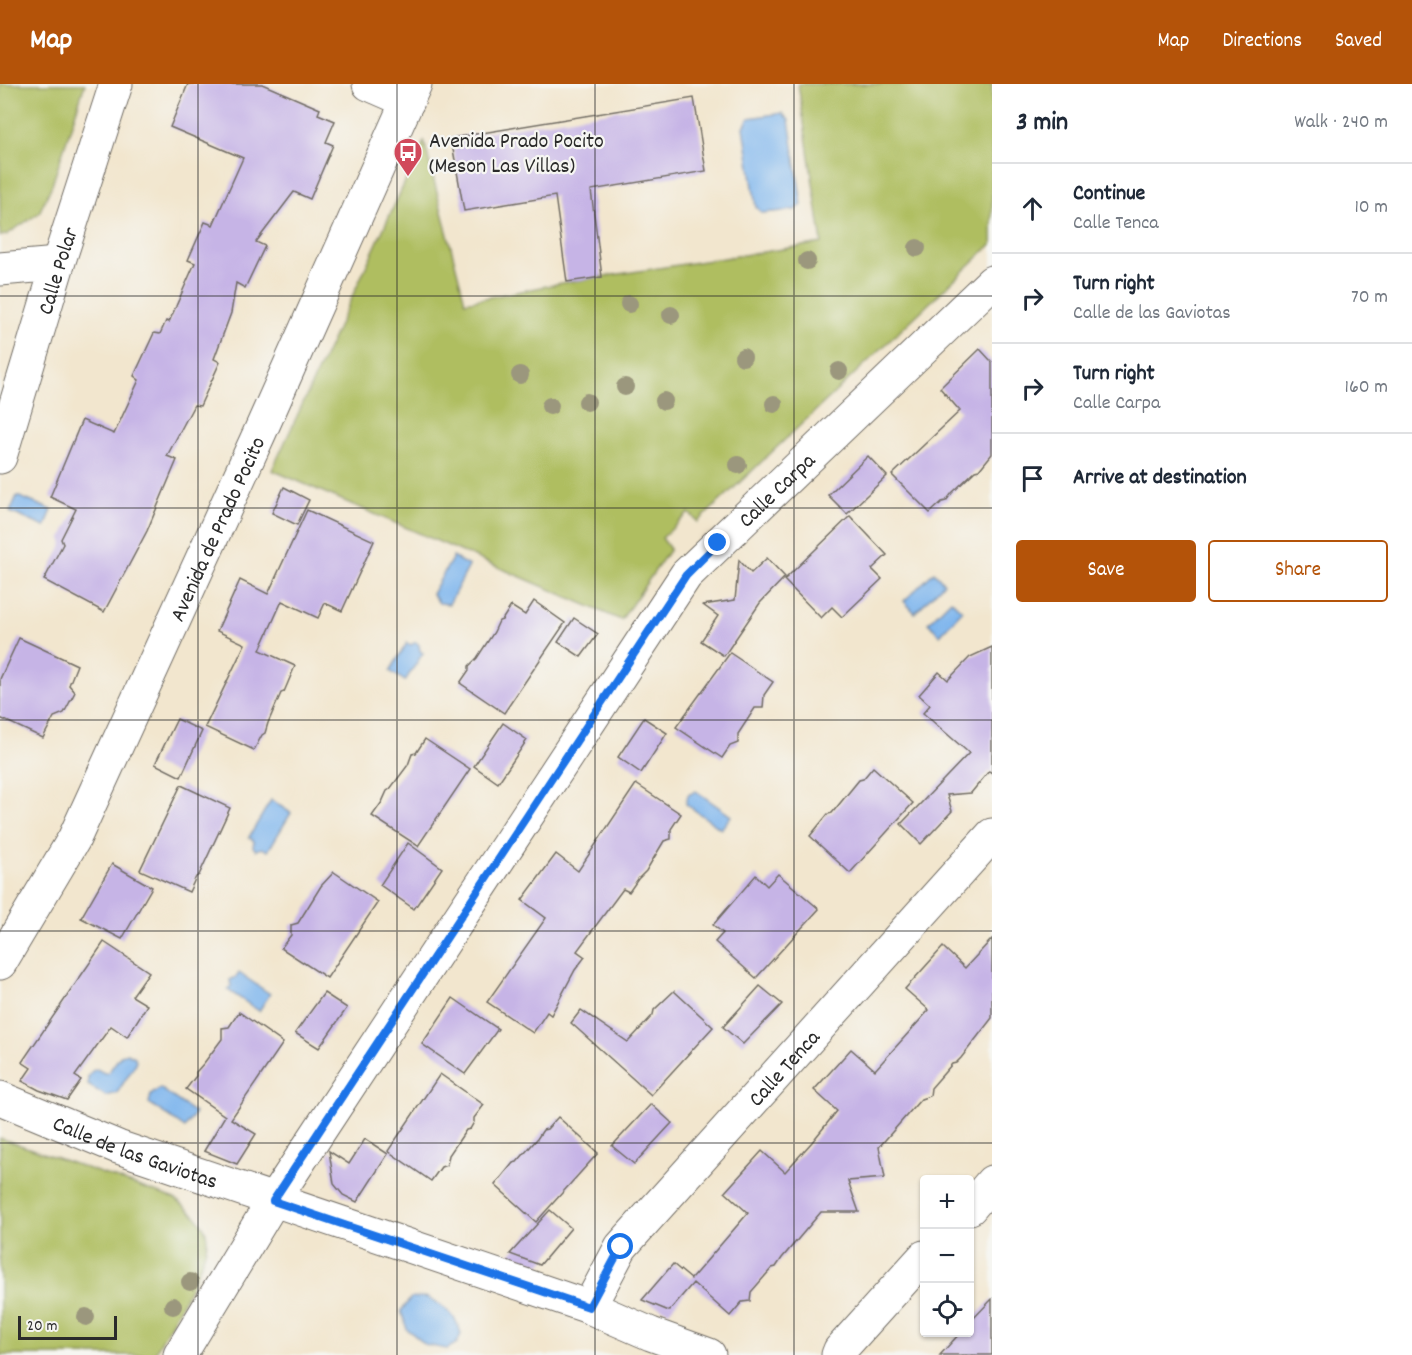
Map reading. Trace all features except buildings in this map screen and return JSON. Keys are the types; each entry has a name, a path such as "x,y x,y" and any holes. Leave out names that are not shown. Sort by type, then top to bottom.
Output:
{"street":[{"name":"Calle Polar","path":"0,457 58,264 116,84"},
{"path":"369,84 411,92"},
{"name":"Avenida de Prado Pocito","path":"0,963 74,839 260,432 411,92"},
{"path":"0,269 58,264"},
{"name":"Calle Carpa","path":"273,1201 686,575 992,282"},
{"name":"Calle Tenca","path":"589,1307 621,1247 992,835"},
{"name":"Calle de las Gaviotas","path":"0,1098 118,1147 589,1307 651,1334 709,1355"},
{"path":"974,1202 992,1182"},
{"path":"180,1355 273,1201"},
{"path":"838,1355 920,1261"}],"green space":[{"path":"0,84 85,84 52,185 39,213 6,235 0,236"},
{"path":"798,84 992,84 992,244 698,522 689,513 662,538 670,549 621,620 272,470 424,141 465,302 567,282 822,243"},
{"path":"0,1138 175,1199 201,1222 207,1241 205,1252 185,1298 154,1355 0,1355"}],"water":[{"path":"782,113 789,120 802,205 795,210 762,213 756,207 744,127 749,118"},
{"path":"17,496 52,510 45,527 10,512"},
{"path":"453,557 469,566 449,604 439,603 432,594"},
{"path":"934,572 944,583 915,613 904,601"},
{"path":"951,600 962,611 940,635 928,623"},
{"path":"416,642 423,653 405,681 390,671 407,643 411,645"},
{"path":"696,791 731,816 721,829 686,804 688,795"},
{"path":"271,800 291,813 268,851 262,848 256,850 253,847 254,841 249,837"},
{"path":"239,973 270,994 259,1011 228,990 231,986 230,980"},
{"path":"127,1053 135,1057 136,1063 117,1093 106,1096 88,1085 88,1077 92,1071 97,1069 108,1073 121,1055"},
{"path":"160,1088 195,1113 185,1128 149,1103 151,1095"},
{"path":"427,1297 449,1312 459,1327 461,1334 457,1343 447,1349 426,1345 407,1329 401,1311 411,1298"}],"place":[{"name":"Avenida Prado Pocito (Meson Las Villas)","path":"408,178"}],"route":[{"path":"621,1247 589,1307 273,1201 686,575 718,543"}]}
